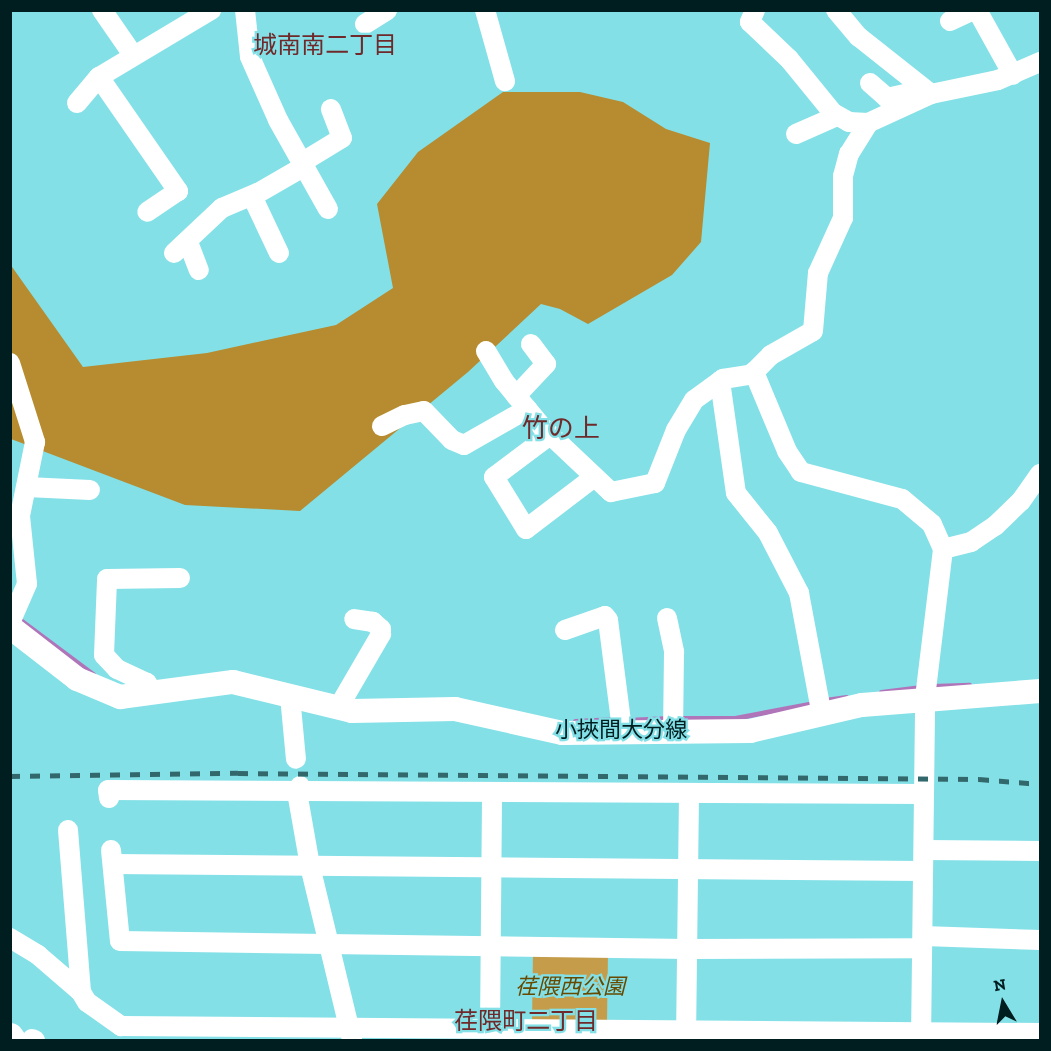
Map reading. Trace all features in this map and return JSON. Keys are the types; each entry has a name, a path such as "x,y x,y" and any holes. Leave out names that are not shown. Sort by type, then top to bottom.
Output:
{"main road":[{"name":"小挾間大分線","path":"14,619 87,685 120,696 151,694 232,682 338,708 368,711 454,709 562,733 622,730 750,731 821,711 926,698 1041,691"}],"street":[{"path":"102,10 133,55"},
{"path":"77,103 99,77 211,10"},
{"path":"245,10 250,57 302,165 328,209"},
{"path":"365,24 387,10"},
{"path":"485,10 505,81"},
{"path":"755,10 750,22 789,59 837,116 849,122 868,123"},
{"path":"836,10 859,37 927,91"},
{"path":"950,21 976,10 1013,75"},
{"path":"870,84 892,98 1013,75 1041,62"},
{"path":"99,77 178,190 147,212"},
{"path":"486,351 521,403 593,478 611,492 655,483 689,406 720,381 754,374 771,355 813,331 818,273 843,218 843,176 849,154 868,123 927,91"},
{"path":"200,270 181,248 222,208 252,196 342,138 331,109"},
{"path":"796,134 837,116"},
{"path":"252,196 279,253"},
{"path":"382,426 405,415 424,411 452,440 464,445 521,403 546,364 531,344"},
{"path":"10,363 34,435 27,487 16,532 28,573 14,619"},
{"path":"754,374 787,451 801,472 902,499 932,524 943,549 926,698 921,1036"},
{"path":"720,381 736,493 768,533 799,593 821,711"},
{"path":"550,435 494,477 526,529 593,478"},
{"path":"943,549 971,542 995,526 1022,501 1041,474"},
{"path":"27,487 90,490"},
{"path":"151,694 147,683 117,669 104,655 107,579 180,578"},
{"path":"565,630 605,616 608,620 622,730"},
{"path":"667,618 674,652 673,730"},
{"path":"338,708 381,634 381,629 373,622 354,619"},
{"path":"290,696 296,759"},
{"path":"109,798 108,790 299,789 689,796 924,795"},
{"path":"299,789 310,866 351,1033"},
{"path":"492,794 490,946 499,1032"},
{"path":"687,1035 689,796"},
{"path":"68,830 81,992"},
{"path":"924,850 1041,851"},
{"path":"923,870 310,866 112,857 120,941 687,949 1041,940"},
{"path":"10,938 38,955 81,992 87,1002 122,1026 265,1033 499,1032 591,1035 830,1036 1017,1036 1041,1033"}],"green space":[{"name":"荏隈西公園","path":"533,952 608,953 607,1023 532,1022"}],"shaded area":[{"path":"503,92 580,92 623,102 666,129 710,143 701,242 672,275 588,324 560,309 541,304 468,372 300,511 185,505 11,439 10,264 83,367 207,353 336,325 393,288 377,204 418,152"}],"waterway":[{"path":"18,618 93,674"},
{"path":"932,686 969,685"},
{"path":"881,692 921,687"},
{"path":"825,700 846,697"},
{"path":"677,718 735,718 814,703"},
{"path":"626,720 669,718"},
{"path":"575,721 615,719"}],"railway":[{"path":"10,776 238,773 979,779 1040,784"}],"district":[{"name":"城南南二丁目","path":"325,45"},
{"name":"竹の上","path":"561,429"},
{"name":"荏隈町二丁目","path":"526,1021"}]}
